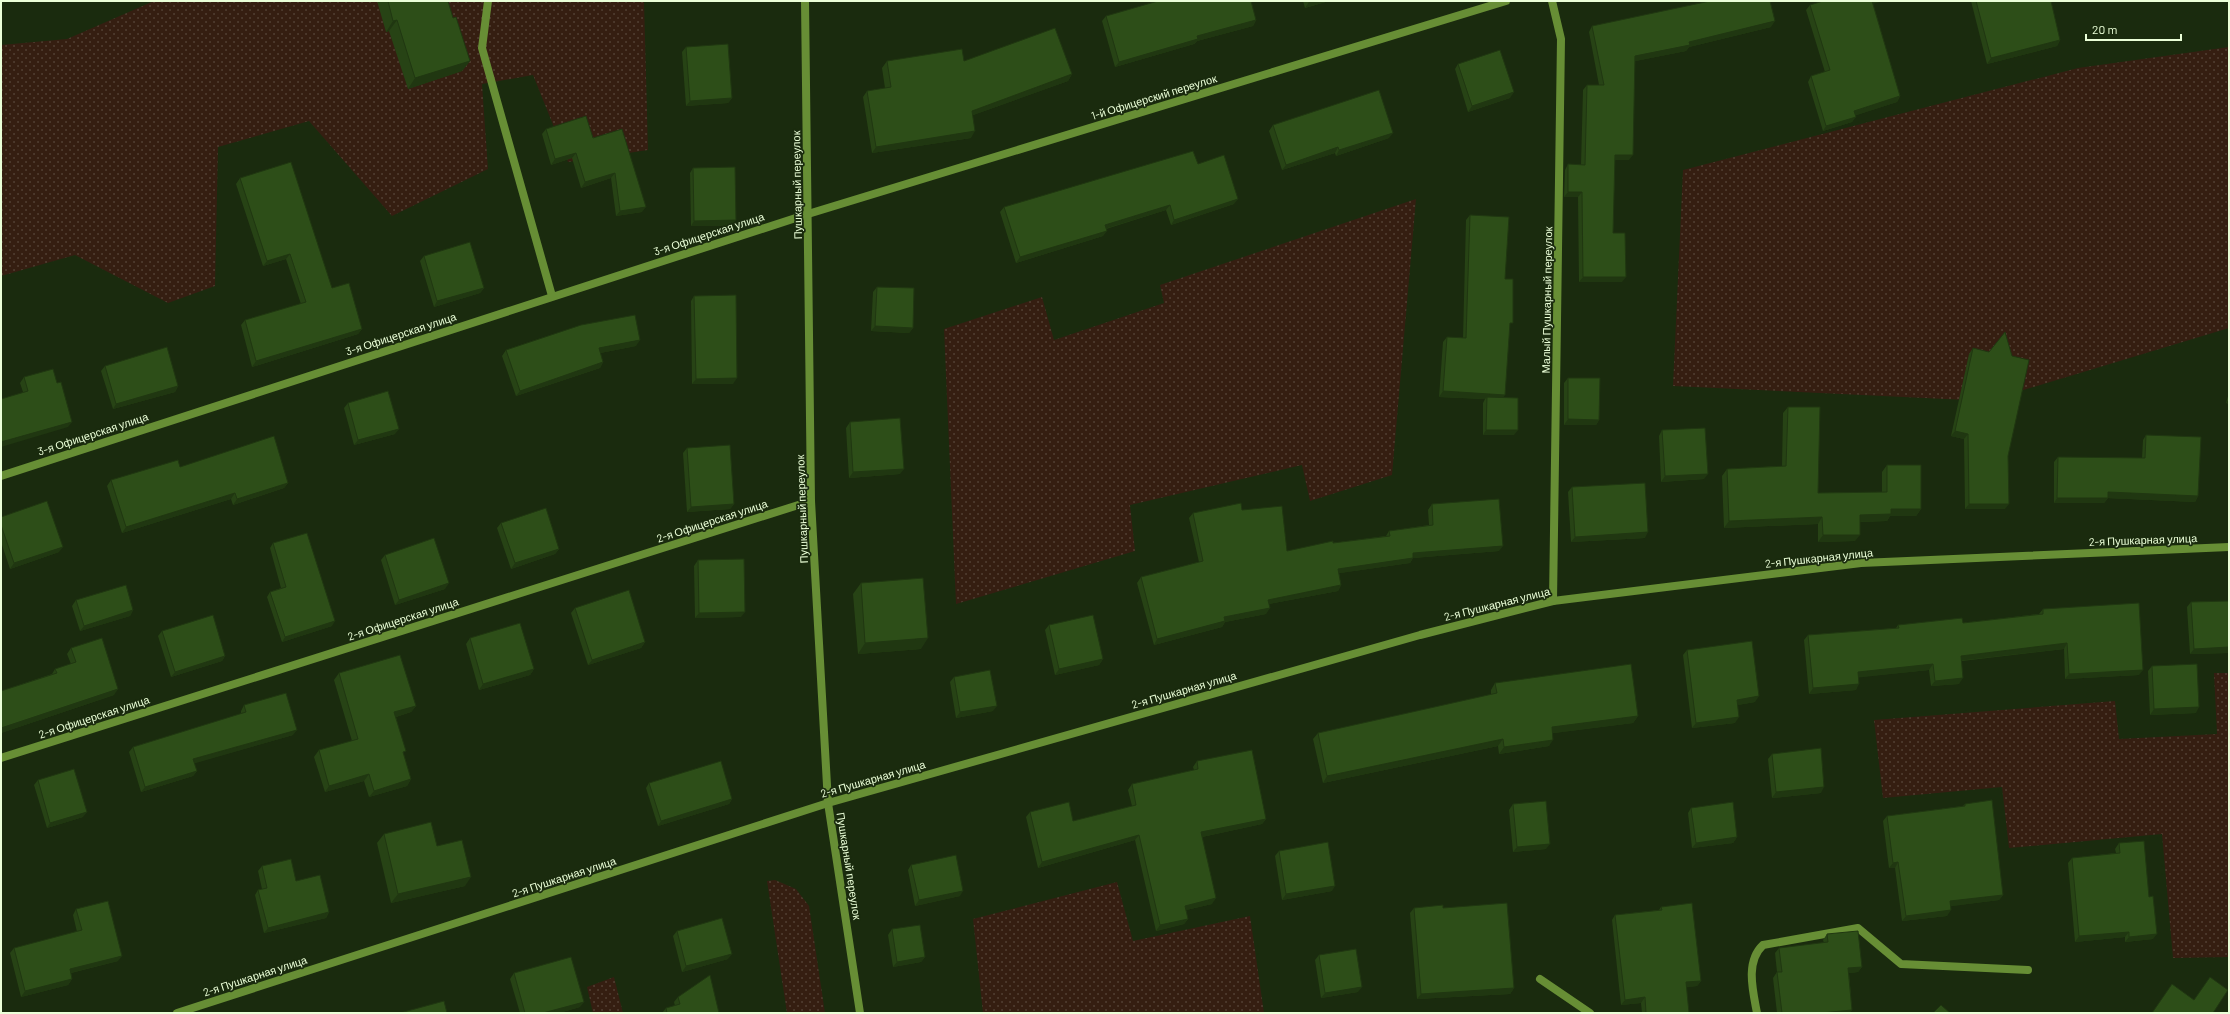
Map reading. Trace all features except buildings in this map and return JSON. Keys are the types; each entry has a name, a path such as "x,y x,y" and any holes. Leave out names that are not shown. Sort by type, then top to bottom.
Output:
{"street":[{"path":"488,1 482,48 552,296"},
{"name":"Пушкарный переулок","path":"805,1 812,500 828,803 860,1013"},
{"name":"1-й Офицерский переулок","path":"808,214 1506,1"},
{"name":"Малый Пушкарный переулок","path":"1552,1 1561,39 1553,601"},
{"name":"3-я Офицерская улица","path":"1,476 808,214"},
{"name":"2-я Офицерская улица","path":"1,758 812,500"},
{"name":"2-я Пушкарная улица","path":"177,1013 828,803 1420,635 1553,601 1861,563 2229,547"},
{"path":"1756,1013 1752,984 1752,961 1756,951 1763,945 1858,928 1901,964 2028,970"},
{"path":"1540,979 1590,1013"}],"shaded area":[{"path":"154,1 644,1 648,150 568,162 533,75 482,84 488,169 392,216 309,121 218,147 215,286 168,303 75,255 1,276 1,45 67,39"},
{"path":"2229,47 2229,328 1987,401 1673,386 1683,170 2078,68"},
{"path":"1416,199 1392,475 1310,501 1302,465 1130,505 1135,551 956,604 944,329 1042,297 1054,340 1164,303 1160,285"},
{"path":"2214,673 2229,673 2229,957 2173,958 2162,834 2009,848 2002,787 1883,798 1874,720 2115,701 2119,739 2217,734"},
{"path":"775,880 796,889 809,906 825,1013 787,1013 767,881"},
{"path":"1117,882 1133,941 1250,916 1264,1013 983,1013 973,919"},
{"path":"614,977 623,1013 593,1013 587,987"}]}
